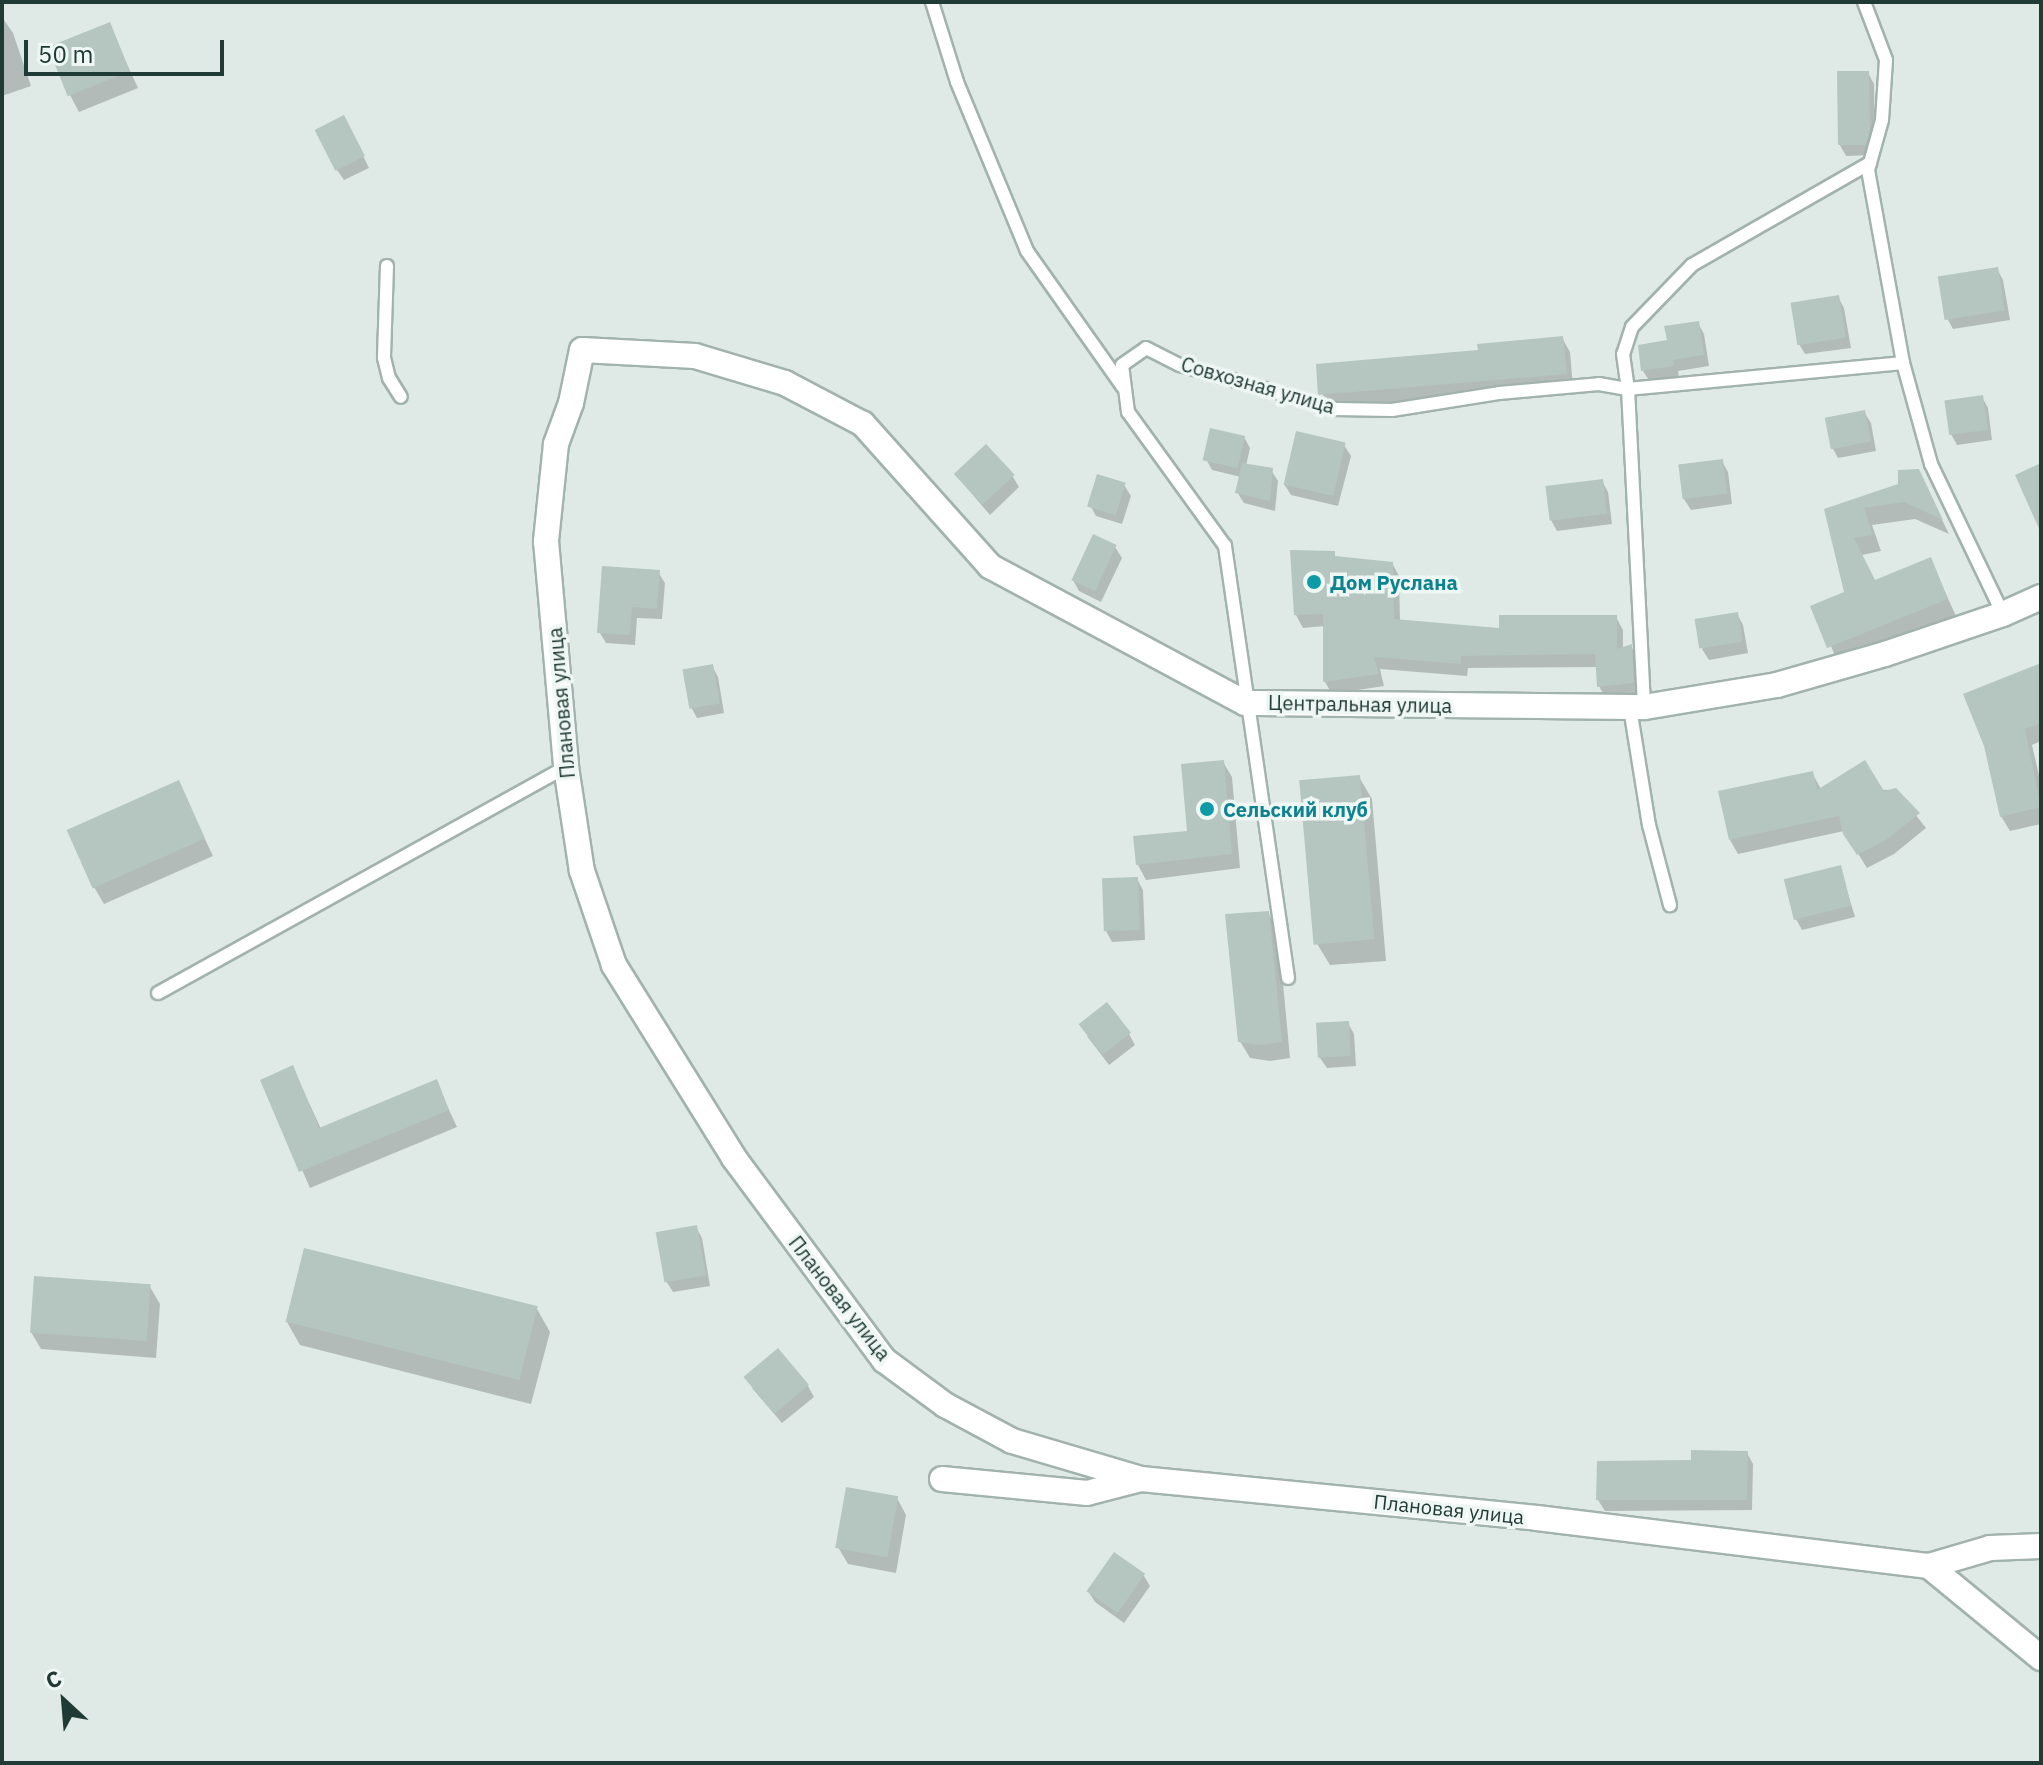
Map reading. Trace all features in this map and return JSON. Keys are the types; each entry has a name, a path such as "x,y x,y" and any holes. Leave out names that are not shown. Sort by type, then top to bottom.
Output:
{"street":[{"name":"Центральная улица","path":"582,350 695,356 785,383 863,424 990,566 1245,703 1637,707 1777,685 1885,654 2003,614 2041,597"},
{"name":"Плановая улица","path":"582,350 571,403 556,444 546,541 566,767 582,871 614,965 734,1158 884,1360 945,1405 1012,1441 1141,1479 1537,1518 1929,1566 1990,1548 2041,1546"},
{"path":"942,1479 1087,1493 1141,1479"},
{"path":"1929,1566 2041,1658"}],"lane":[{"path":"932,2 957,82 1027,251 1125,390 1128,412 1225,546 1245,703 1288,978"},
{"path":"1864,2 1886,60 1882,120 1868,170 1903,363 1931,464 2003,614"},
{"path":"1670,905 1649,825 1637,707 1628,389 1623,354 1632,327 1692,265 1870,163"},
{"path":"387,266 384,358 389,378 401,397"},
{"name":"Совхозная улица","path":"1125,390 1122,365 1146,348 1180,365 1336,409 1392,410 1499,393 1599,384 1628,389 1903,363"},
{"path":"158,993 566,767"}],"building":[{"path":"110,22 130,71 68,96 48,47"},
{"path":"1837,71 1869,71 1870,131 1866,145 1838,145"},
{"path":"344,115 365,156 335,171 315,130"},
{"path":"1998,267 2005,310 1945,320 1938,277"},
{"path":"1839,295 1846,337 1797,345 1791,303"},
{"path":"1699,321 1704,355 1673,360 1674,366 1641,371 1638,345 1667,340 1664,326"},
{"path":"1563,336 1567,374 1318,395 1316,364 1478,350 1477,344"},
{"path":"1983,395 1988,430 1949,435 1944,400"},
{"path":"1865,410 1871,441 1831,449 1825,418"},
{"path":"1210,428 1245,436 1238,468 1203,460"},
{"path":"1296,431 1346,442 1333,496 1284,485"},
{"path":"986,444 1015,475 982,505 954,474"},
{"path":"1723,459 1727,494 1683,499 1678,464"},
{"path":"1242,463 1273,468 1270,501 1235,493"},
{"path":"2041,463 2041,533 2015,475"},
{"path":"1919,469 1943,520 1904,502 1864,508 1873,535 1854,538 1875,580 1931,557 1948,599 1827,648 1810,606 1844,592 1824,509 1898,484 1898,470"},
{"path":"1097,474 1126,483 1116,515 1087,507"},
{"path":"1603,479 1607,514 1550,521 1545,486"},
{"path":"1093,534 1117,545 1095,591 1071,580"},
{"path":"1290,550 1335,551 1335,556 1393,562 1394,619 1499,628 1499,615 1617,615 1617,649 1632,644 1634,683 1597,687 1595,654 1461,656 1461,664 1374,657 1379,674 1323,682 1323,614 1294,615"},
{"path":"602,566 660,570 657,609 632,607 630,635 597,633"},
{"path":"1738,612 1743,642 1699,649 1695,619"},
{"path":"2041,663 2041,723 2025,729 2041,807 2000,817 1984,746 1963,694"},
{"path":"713,664 720,703 689,709 682,669"},
{"name":"Сельский клуб","path":"1224,760 1232,854 1136,865 1133,836 1187,831 1181,764"},
{"path":"1865,760 1884,791 1896,788 1920,813 1886,840 1857,855 1843,834 1839,816 1729,840 1718,791 1813,771 1817,790"},
{"path":"1360,775 1374,939 1314,945 1299,780"},
{"path":"179,780 205,838 93,888 67,830"},
{"path":"1841,865 1851,906 1794,920 1784,879"},
{"path":"1138,877 1140,930 1104,931 1102,878"},
{"path":"1269,911 1282,1042 1260,1045 1238,1042 1225,914"},
{"path":"1107,1002 1131,1033 1103,1055 1079,1024"},
{"path":"1349,1021 1351,1056 1318,1058 1316,1023"},
{"path":"293,1065 319,1128 437,1079 449,1110 299,1172 260,1080"},
{"path":"697,1225 706,1275 664,1283 656,1232"},
{"path":"304,1248 538,1306 519,1380 286,1322"},
{"path":"34,1276 151,1284 147,1341 30,1333"},
{"path":"778,1348 809,1385 774,1414 744,1377"},
{"path":"1691,1450 1748,1451 1747,1500 1596,1500 1597,1461 1691,1460"},
{"path":"846,1487 898,1496 887,1557 835,1548"},
{"path":"1114,1552 1145,1574 1118,1613 1086,1591"}],"place":[{"name":"Дом Руслана","path":"1314,582"},
{"name":"Сельский клуб","path":"1207,809"}]}
